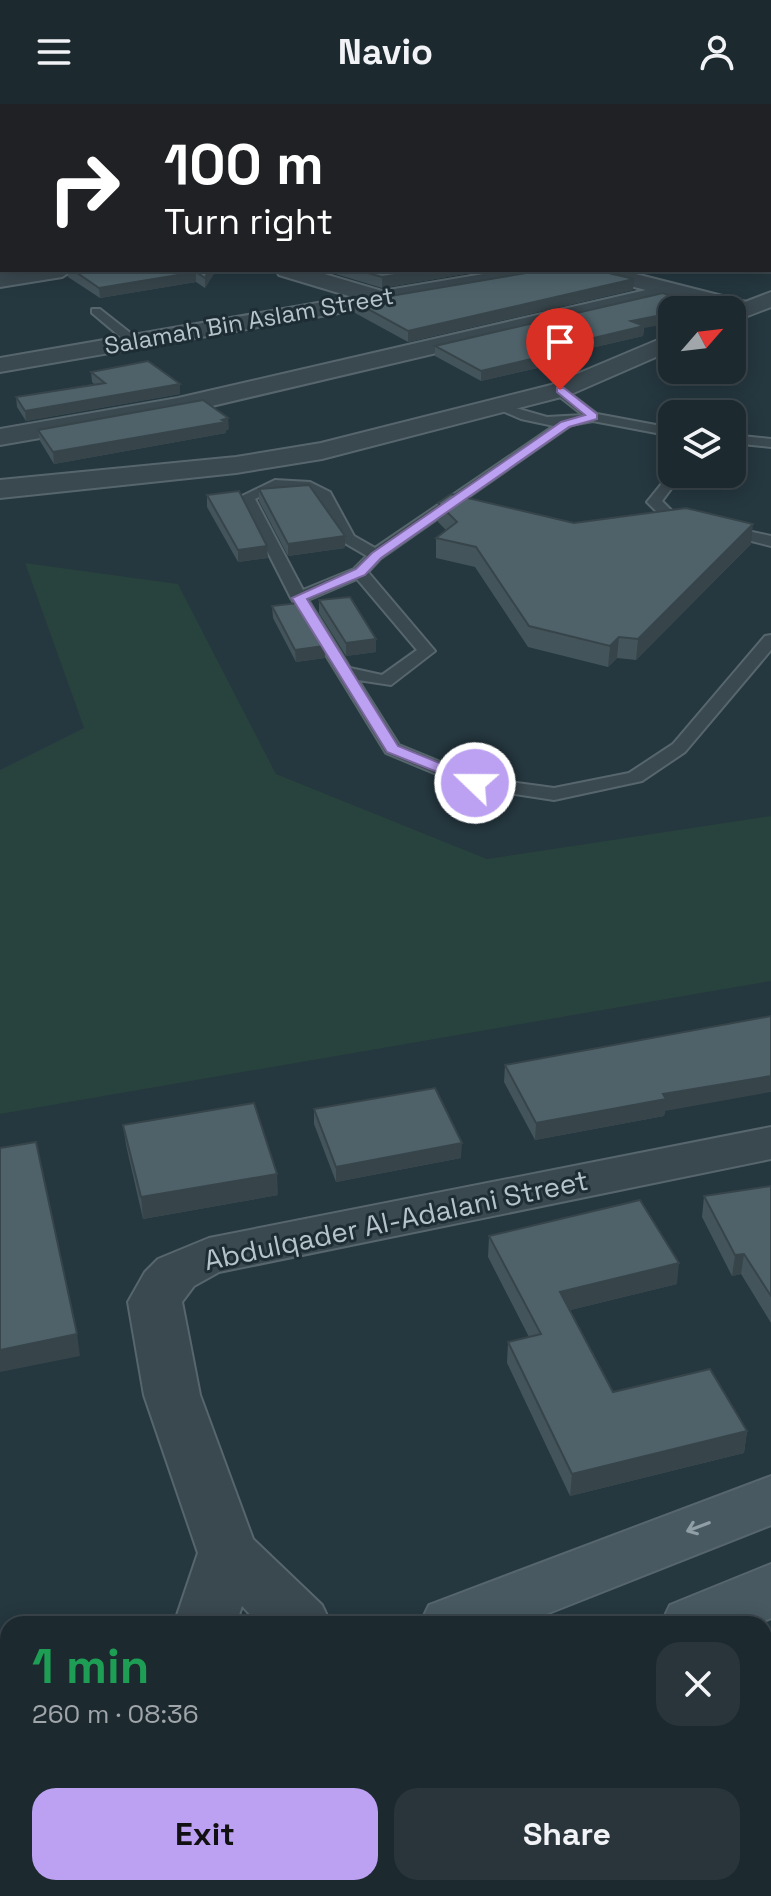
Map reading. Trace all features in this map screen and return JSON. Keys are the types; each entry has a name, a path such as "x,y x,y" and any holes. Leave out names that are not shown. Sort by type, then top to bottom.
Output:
{"main road":[{"path":"472,1616 771,1500"},
{"path":"711,1616 771,1590"}],"street":[{"path":"2,279 49,272"},
{"path":"294,272 380,298"},
{"name":"Salamah Bin Aslam Street","path":"0,365 533,272"},
{"path":"601,272 688,296"},
{"path":"0,437 178,406 672,291"},
{"path":"746,309 771,299"},
{"path":"746,332 771,323"},
{"path":"567,387 658,347"},
{"path":"0,489 273,460 503,406 658,362"},
{"name":"Abdulqader Al-Adalani Street","path":"292,1616 228,1553 172,1395 155,1302 160,1288 176,1271 209,1256 771,1143"},
{"path":"208,1616 228,1553"}],"lane":[{"path":"96,311 134,342"},
{"path":"567,387 593,417"},
{"path":"503,406 542,423 565,424 593,417 658,430"},
{"path":"483,480 542,423"},
{"path":"299,598 360,572 376,555 565,424"},
{"path":"746,440 771,443"},
{"path":"376,555 348,539 325,495 305,485 275,484 247,497 299,598 392,749 475,783 554,794 635,777 679,748 771,640"},
{"path":"664,488 654,502 669,516 771,541"},
{"path":"344,672 385,681 427,651 360,572"}],"green space":[{"path":"25,563 178,584 276,774 487,859 771,816 771,981 0,1114 0,770 84,728"}],"building":[{"path":"76,272 196,272 99,288"},
{"path":"364,272 414,272 382,277"},
{"path":"532,272 604,272 634,279 408,331 355,302"},
{"path":"663,293 670,296 658,296 658,316 631,321 644,326 581,341 591,345 481,371 435,346"},
{"path":"148,361 180,384 25,411 16,397 105,383 91,372"},
{"path":"203,400 228,418 222,420 226,422 53,452 38,430"},
{"path":"309,485 345,536 288,544 259,489"},
{"path":"239,491 267,546 238,550 207,495"},
{"path":"451,494 574,523 686,508 753,524 638,639 619,637 610,646 529,626 476,547 436,538 457,522 438,503"},
{"path":"350,597 376,639 346,643 319,600"},
{"path":"298,603 324,646 295,650 272,606"},
{"path":"771,1016 771,1076 663,1094 666,1099 536,1123 505,1065"},
{"path":"435,1088 462,1143 336,1167 314,1109"},
{"path":"254,1103 277,1174 141,1197 123,1125"},
{"path":"36,1142 77,1334 0,1350 0,1148"},
{"path":"771,1186 771,1296 744,1254 735,1255 704,1196"},
{"path":"640,1200 679,1263 560,1292 613,1392 710,1369 747,1431 572,1474 508,1342 541,1334 489,1236"}],"route":[{"path":"475,783 392,749 299,598 360,572 376,555 565,424 593,417 560,390"}]}
